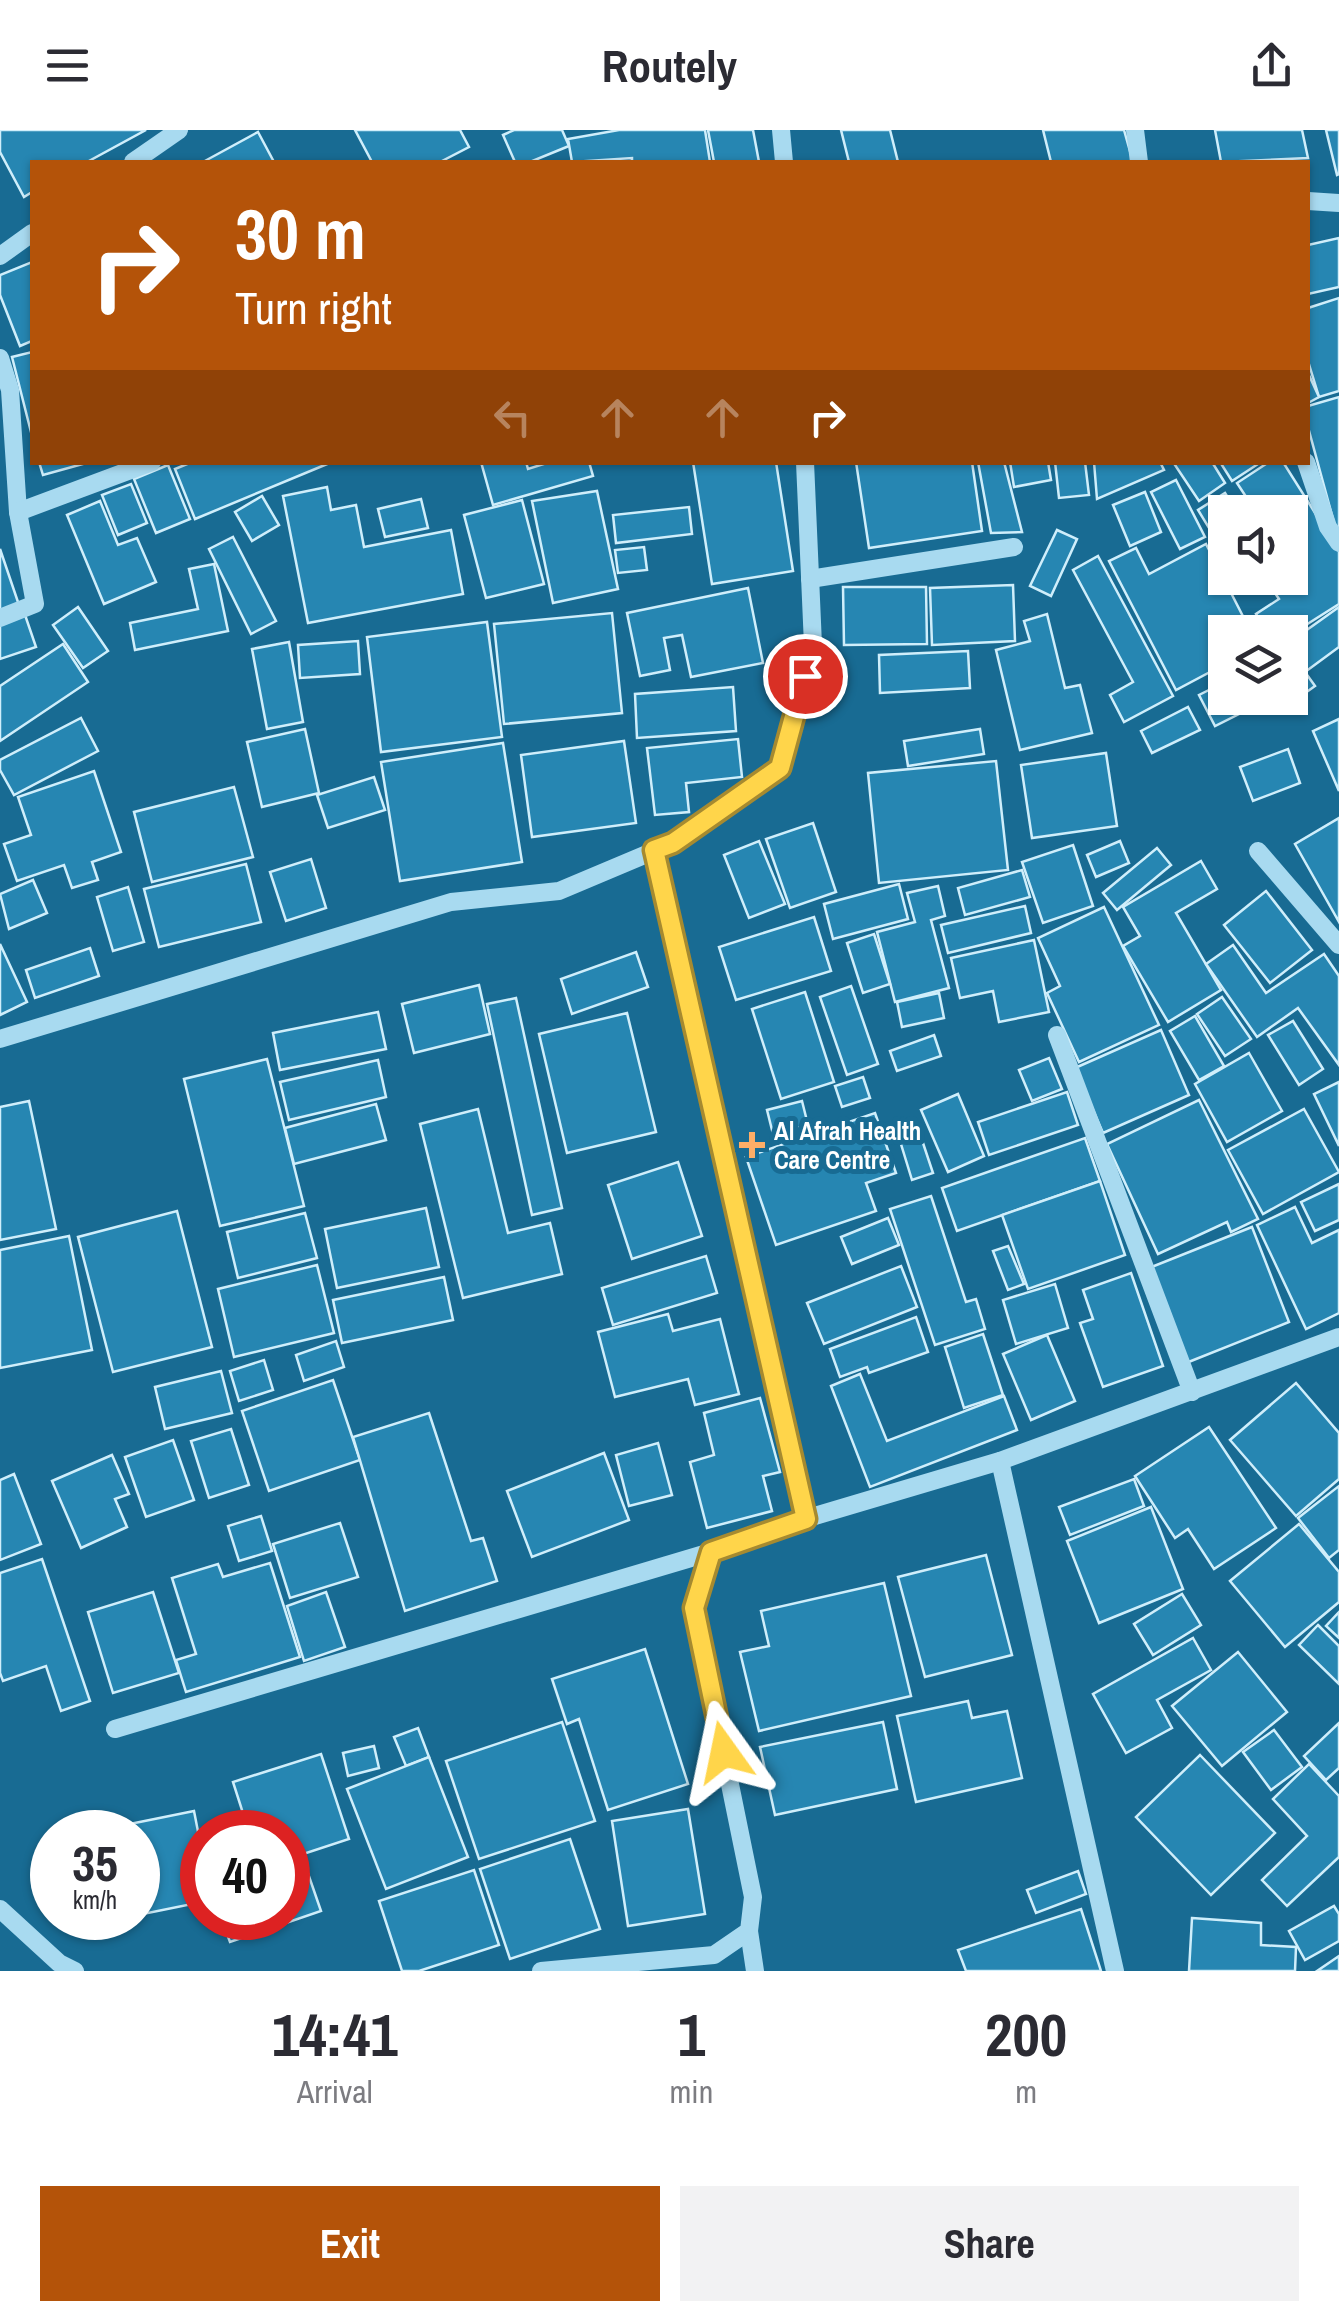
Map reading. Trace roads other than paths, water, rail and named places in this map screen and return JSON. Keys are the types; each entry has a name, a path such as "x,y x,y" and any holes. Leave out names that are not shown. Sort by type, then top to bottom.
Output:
{"street":[{"path":"136,160 179,130"},
{"path":"781,130 784,160"},
{"path":"1136,130 1139,160"},
{"path":"1310,201 1339,203"},
{"path":"0,256 30,234"},
{"path":"0,358 10,390 18,512 35,604 0,618"},
{"path":"18,512 144,465"},
{"path":"0,1039 450,902 559,891 673,843 780,768 813,645 804,465"},
{"path":"1307,465 1328,527 1339,543"},
{"path":"810,579 1014,548"},
{"path":"654,850 806,1519"},
{"path":"1258,851 1339,945"},
{"path":"1057,1035 1192,1392"},
{"path":"115,1729 711,1552 1000,1461 1339,1337"},
{"path":"1000,1461 1115,1971"},
{"path":"711,1552 694,1608 753,1896 749,1932 755,1971"},
{"path":"0,1909 59,1964 74,1971"},
{"path":"541,1971 714,1955 749,1932"}],"place":[{"name":"Al Afrah Health Care Centre","path":"752,1145"}]}
